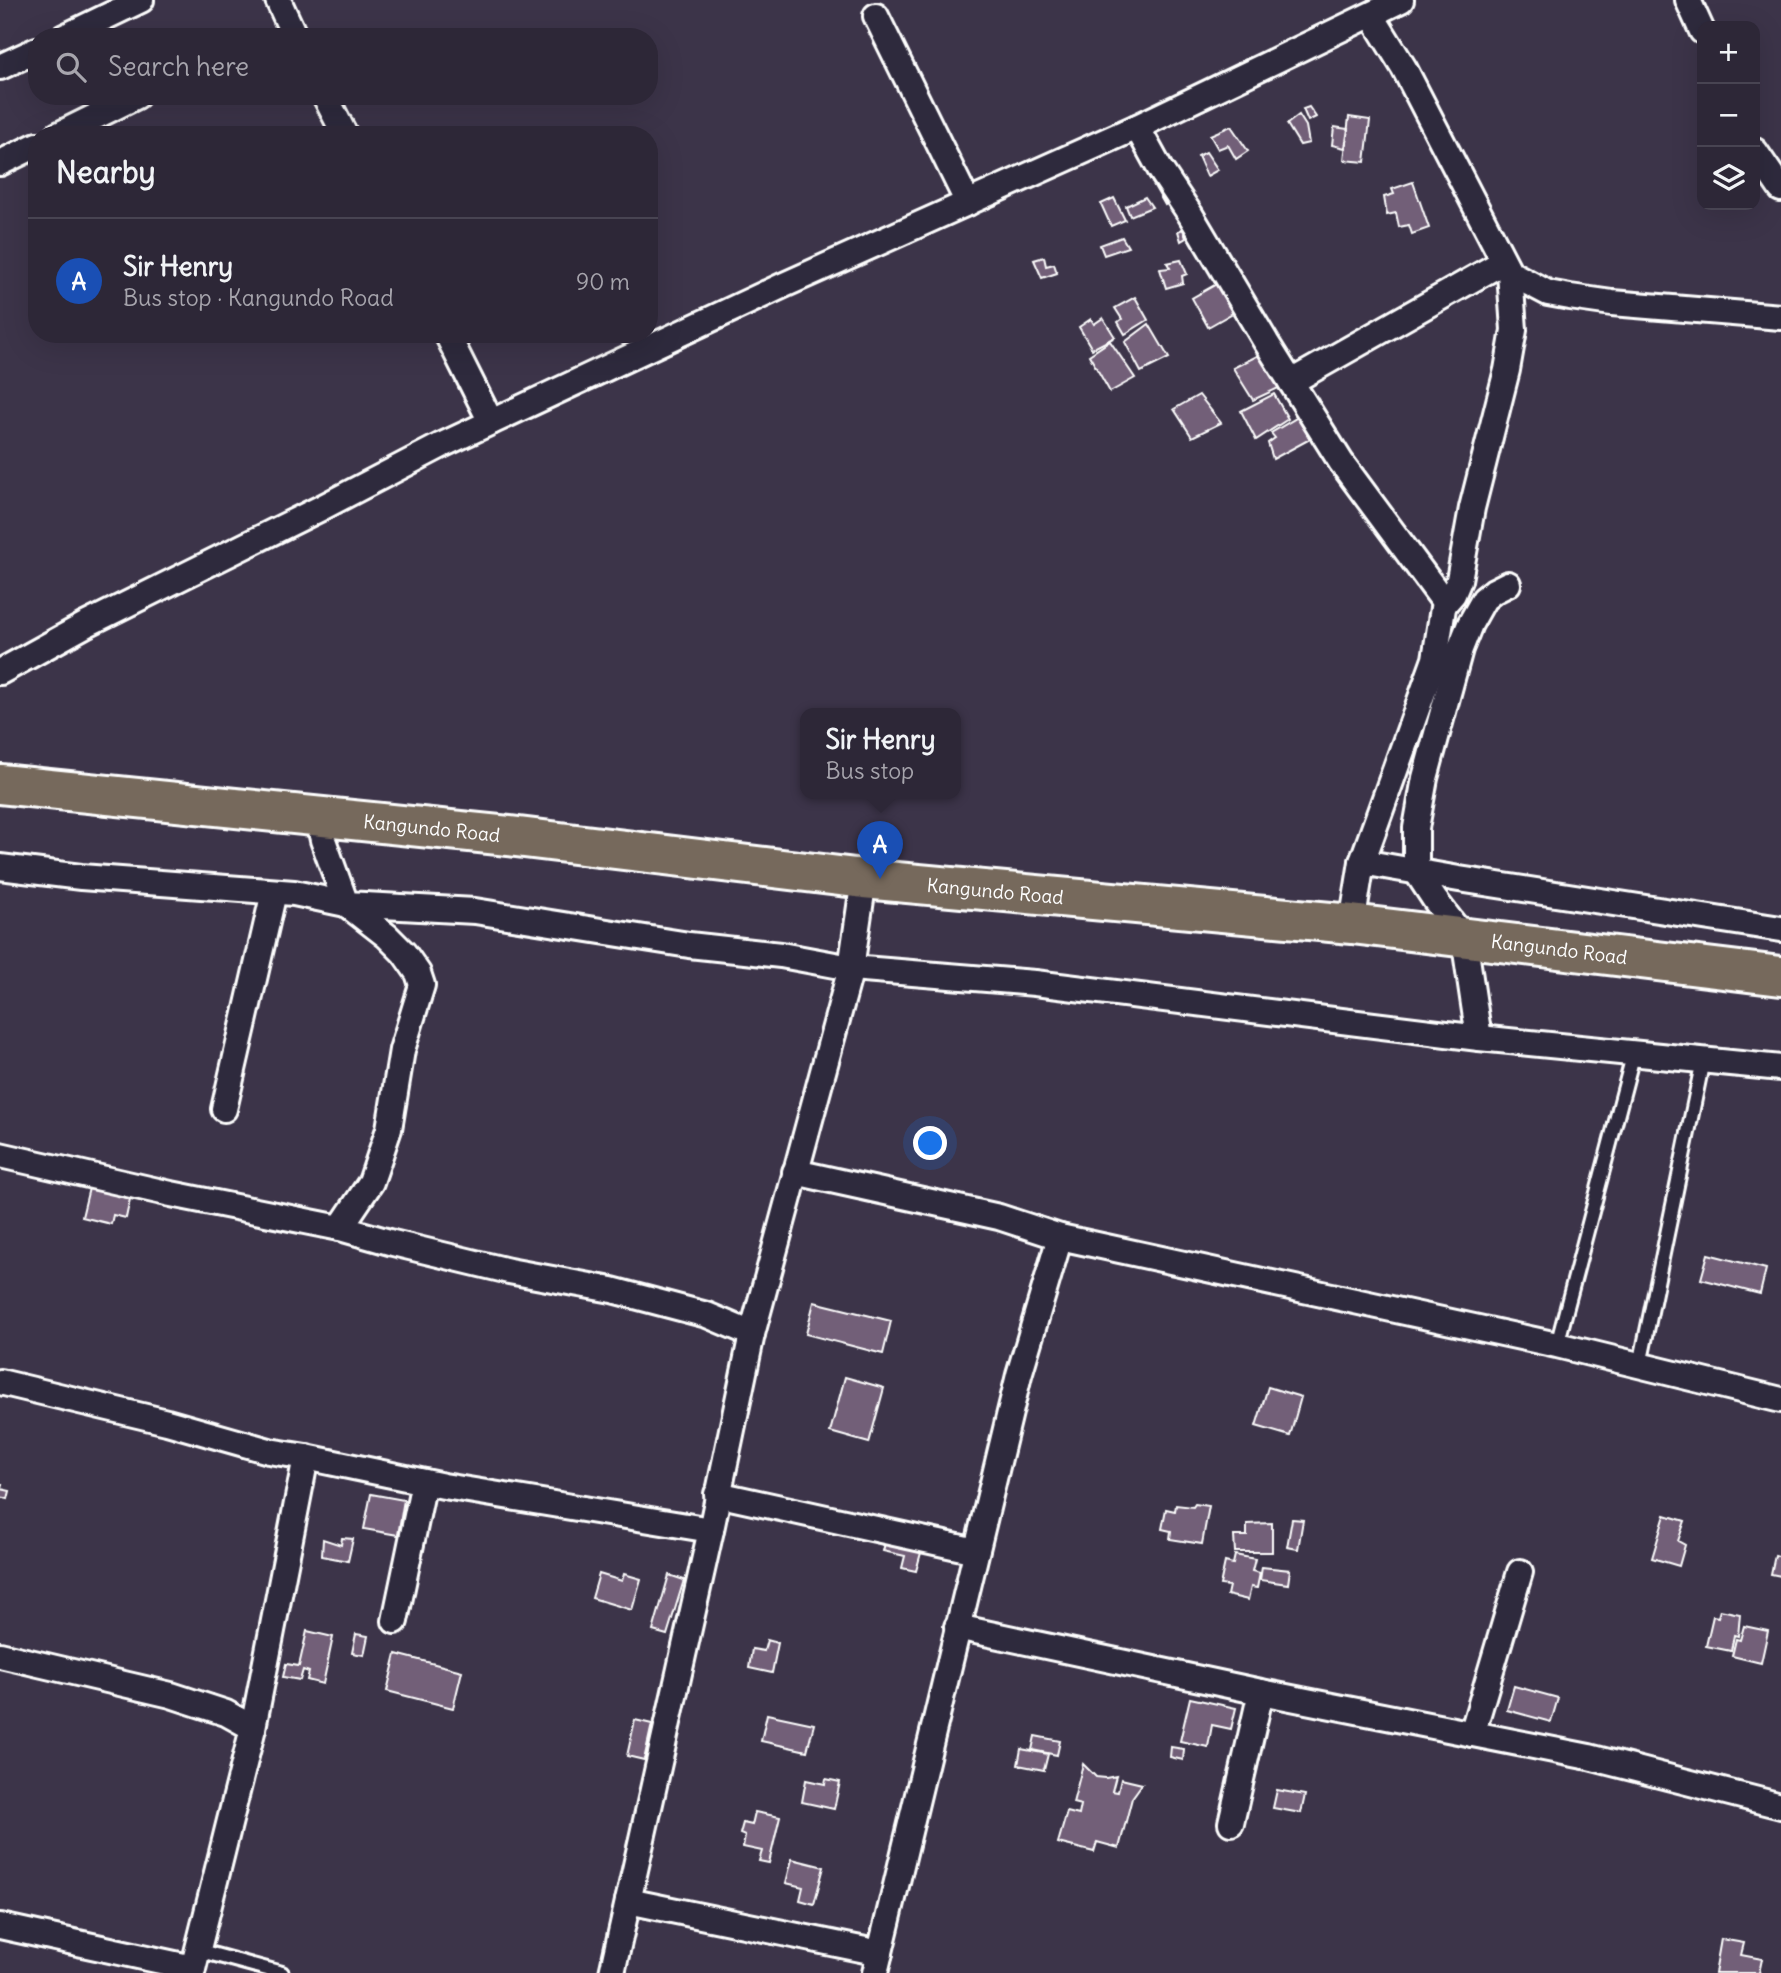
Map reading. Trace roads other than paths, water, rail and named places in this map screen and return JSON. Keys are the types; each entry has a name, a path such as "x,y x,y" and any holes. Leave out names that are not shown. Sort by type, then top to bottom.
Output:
{"highway":[{"name":"Kangundo Road","path":"4,777 318,817 509,836 864,879 1352,924 1781,976"}],"street":[{"path":"83,28 141,0"},
{"path":"0,672 85,625 442,445 785,285 1137,127 1401,0"},
{"path":"1688,0 1697,21"},
{"path":"281,1 292,28"},
{"path":"876,16 968,203"},
{"path":"1352,924 1362,862 1435,659 1445,603 1453,594 1459,580 1472,508 1507,370 1514,330 1506,267 1404,68 1372,16"},
{"path":"0,68 28,54"},
{"path":"76,126 119,105"},
{"path":"330,105 340,126"},
{"path":"1137,127 1160,169 1341,462 1445,603"},
{"path":"0,163 28,149"},
{"path":"1760,158 1781,189"},
{"path":"1506,267 1548,293 1612,303 1781,317"},
{"path":"1291,382 1506,267"},
{"path":"452,343 491,422"},
{"path":"1479,1038 1464,938 1416,871 1416,828 1425,778 1460,649 1484,599 1508,584"},
{"path":"318,817 323,840 346,904 404,953 418,973 422,985 402,1050 389,1129 370,1182 340,1228"},
{"path":"1362,862 1781,929"},
{"path":"1,868 81,877 294,893 346,904 475,911 689,945 781,955 850,968 1035,983 1479,1038 1781,1068"},
{"path":"612,1973 752,1334 850,968 864,879"},
{"path":"224,1109 274,892"},
{"path":"0,1155 171,1195 340,1228 509,1271 612,1290 707,1315 752,1334"},
{"path":"795,1172 999,1217 1060,1237 1557,1345 1781,1400"},
{"path":"628,1901 877,1963 1019,1375 1060,1237"},
{"path":"0,1382 167,1422 269,1451 424,1482 710,1530"},
{"path":"0,1926 194,1964 253,1728 306,1457"},
{"path":"395,1621 424,1482"},
{"path":"717,1494 976,1551"},
{"path":"1472,1734 1520,1572"},
{"path":"957,1627 1261,1692 1589,1757 1781,1806"},
{"path":"0,1655 171,1695 226,1713 253,1728"},
{"path":"1231,1823 1261,1692"}],"lane":[{"path":"1557,1345 1634,1052"},
{"path":"1640,1365 1703,1060"},
{"path":"194,1964 282,1973"}],"place":[{"name":"Sir Henry","path":"880,879"}]}
